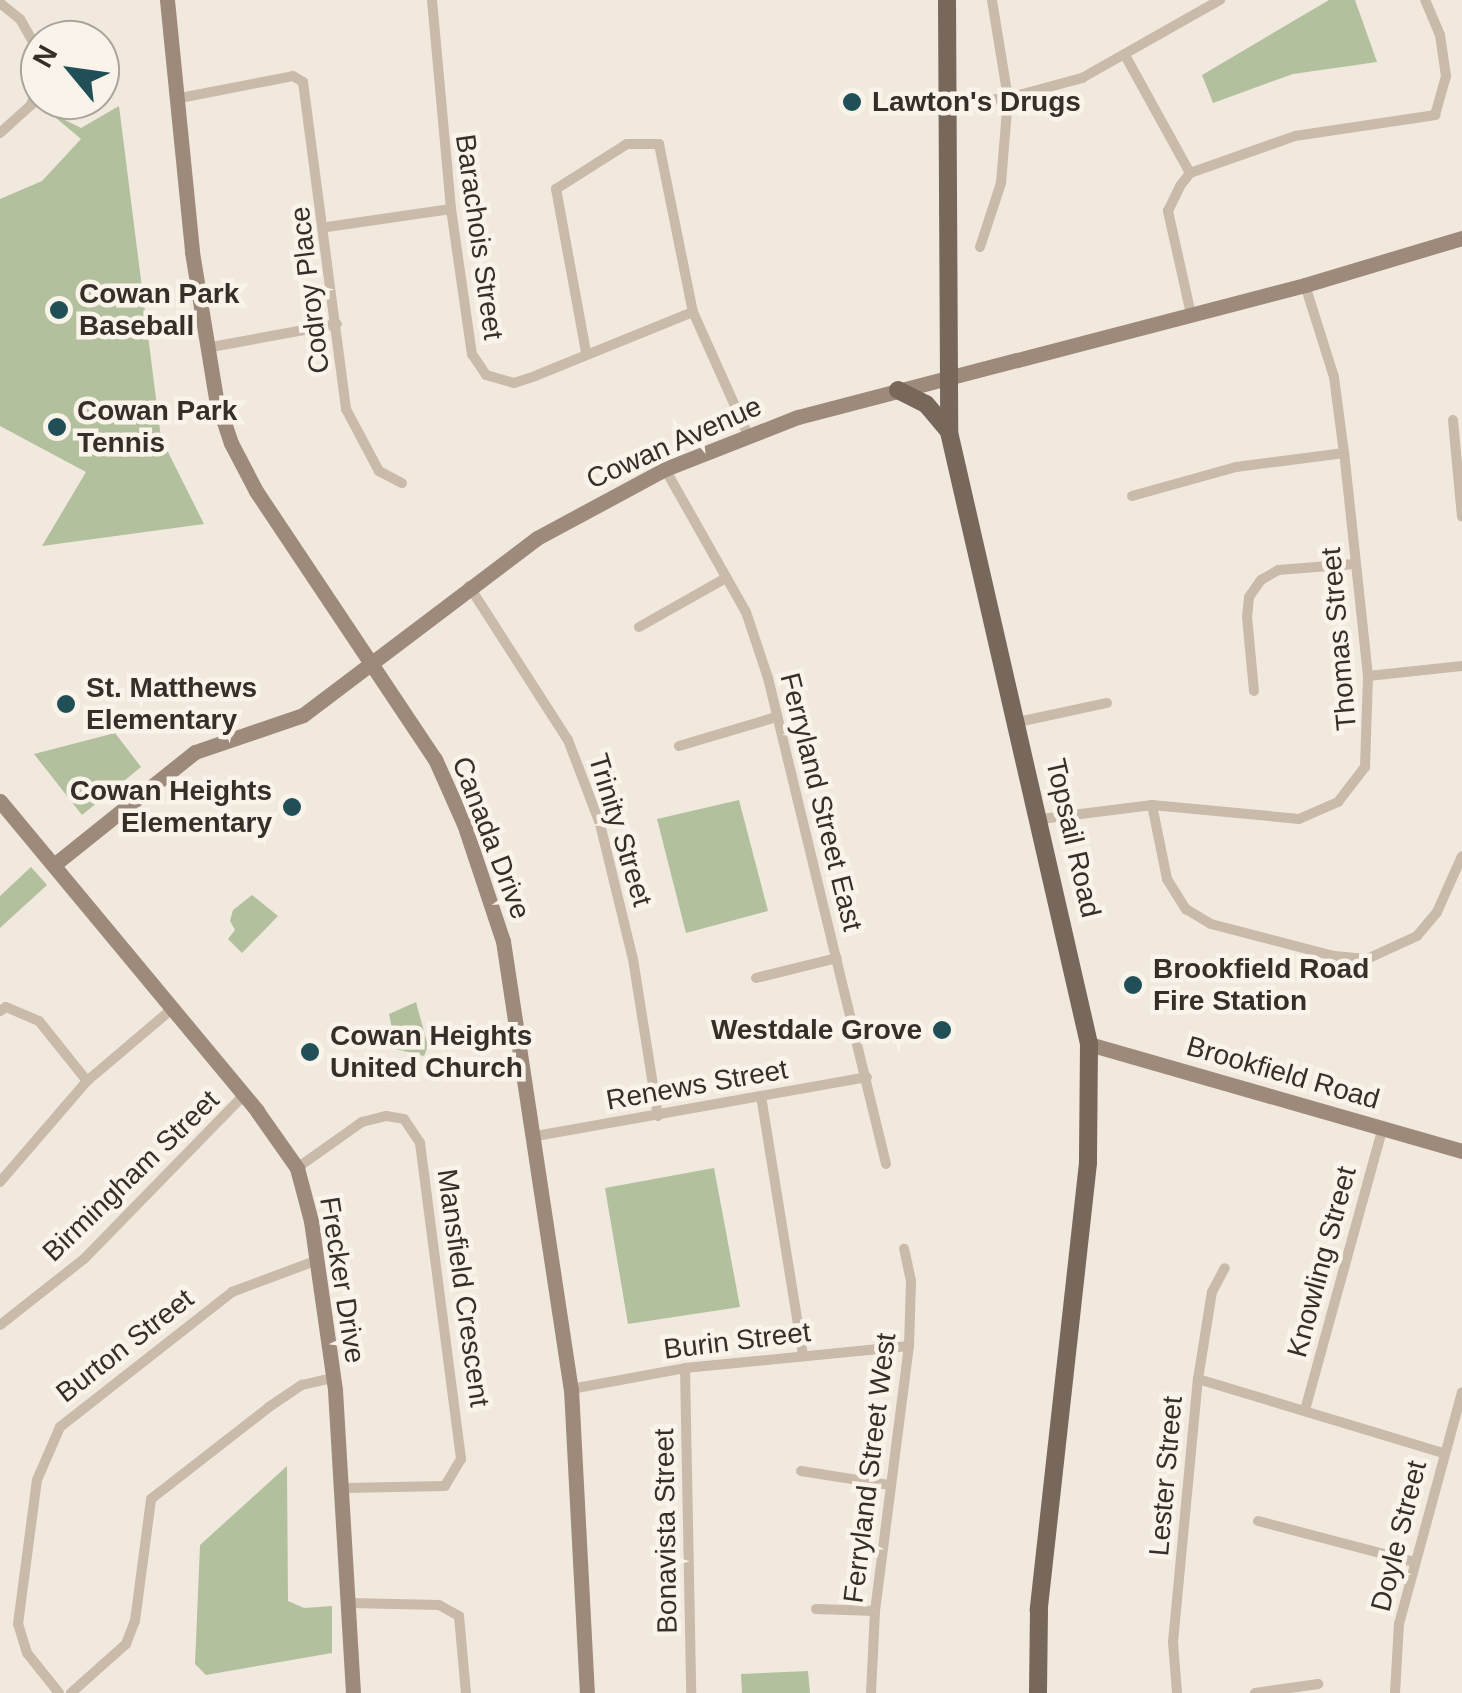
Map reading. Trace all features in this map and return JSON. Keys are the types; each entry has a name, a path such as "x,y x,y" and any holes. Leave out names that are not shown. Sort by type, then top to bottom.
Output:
{"main road":[{"name":"Topsail Road","path":"947,0 949,432 1041,819 1089,1044 1088,1163 1039,1610 1038,1693"},
{"path":"898,390 926,404 949,432"}],"street":[{"name":"Canada Drive","path":"168,0 175,99 206,348 231,443 256,492 373,659 434,759 485,880 503,941 536,1136 571,1389 586,1693"},
{"name":"Barachois Street","path":"432,0 451,210 472,354 486,375 514,383 694,312"},
{"path":"980,248 1002,183 1008,98 992,0"},
{"path":"949,104 1008,98 1082,78 1126,57 1220,0"},
{"path":"1191,314 1168,212 1190,173 1295,136 1436,115 1446,76 1440,35 1424,0"},
{"path":"0,3 20,21"},
{"path":"1126,57 1190,173"},
{"name":"Codroy Place","path":"175,99 294,76 303,82 326,227 346,409 379,470 402,483"},
{"path":"0,133 20,116"},
{"path":"586,352 556,189 627,144 660,144 666,152 694,312 747,433"},
{"path":"326,227 451,210"},
{"name":"Cowan Avenue","path":"55,864 195,752 303,715 468,586 537,538 665,469 747,433 948,379 1039,350 1305,285 1462,238"},
{"name":"Thomas Street","path":"1041,819 1152,805 1272,821 1299,820 1338,802 1365,767 1368,676 1344,453 1334,377 1305,285"},
{"path":"206,348 337,324"},
{"path":"1453,420 1462,517"},
{"path":"1132,496 1236,468 1344,453"},
{"name":"Ferryland Street East","path":"665,469 746,612 776,717 886,1164"},
{"path":"1254,691 1247,617 1249,597 1261,580 1278,570 1355,564"},
{"path":"639,627 726,578"},
{"name":"Trinity Street","path":"468,586 568,740 600,824 628,930 658,1116"},
{"path":"1368,676 1462,666"},
{"path":"1018,722 1107,703"},
{"path":"679,746 776,717"},
{"name":"Frecker Drive","path":"0,801 244,1096 297,1168 333,1378 344,1488 353,1693"},
{"path":"1152,805 1167,879 1186,909 1211,924 1334,956 1367,959 1418,936 1437,912 1462,856"},
{"path":"756,978 837,958"},
{"path":"0,1011 6,1007 38,1022 86,1081"},
{"path":"0,1182 86,1081 172,1009"},
{"name":"Brookfield Road","path":"1089,1044 1462,1151"},
{"name":"Renews Street","path":"536,1136 867,1078"},
{"name":"Birmingham Street","path":"0,1326 84,1259 244,1096"},
{"path":"761,1096 803,1355"},
{"name":"Mansfield Crescent","path":"297,1168 362,1122 386,1116 404,1119 420,1142 461,1460 446,1486 344,1488"},
{"name":"Knowling Street","path":"1305,1410 1383,1126"},
{"name":"Ferryland Street West","path":"871,1693 874,1611 909,1346 911,1281 904,1249"},
{"name":"Burton Street","path":"59,1693 27,1653 18,1624 37,1480 60,1426 232,1292 316,1262"},
{"name":"Lester Street","path":"1176,1693 1173,1642 1198,1379 1212,1292 1225,1268"},
{"name":"Burin Street","path":"571,1389 684,1368 909,1346"},
{"name":"Bonavista Street","path":"684,1368 691,1693"},
{"path":"71,1693 126,1644 151,1499 268,1407 302,1386 333,1378"},
{"path":"1198,1379 1444,1453"},
{"name":"Doyle Street","path":"1395,1693 1399,1624 1462,1392"},
{"path":"801,1471 889,1485"},
{"path":"1258,1521 1414,1562"},
{"path":"350,1603 439,1606 459,1616 466,1693"},
{"path":"816,1609 874,1611"},
{"path":"1255,1693 1318,1684"}],"green space":[{"path":"1329,0 1355,0 1377,62 1293,74 1213,103 1202,75"},
{"path":"120,114 161,438 204,524 42,546 86,472 0,426 0,199 42,181 81,139 58,120 81,128 95,120 120,120"},
{"path":"115,733 141,767 82,815 34,754"},
{"path":"739,800 768,911 686,933 657,819"},
{"path":"31,867 47,885 0,928 0,896"},
{"path":"252,895 278,916 242,953 228,939 235,930 230,921 233,910"},
{"path":"416,1002 428,1046 424,1056 396,1049 389,1014"},
{"path":"714,1168 740,1307 628,1324 605,1188"},
{"path":"287,1466 288,1601 304,1608 332,1606 332,1653 206,1675 195,1664 200,1545"},
{"path":"808,1671 810,1693 742,1693 741,1674"}],"place":[{"name":"Lawton's Drugs","path":"852,102"},
{"name":"Cowan Park Baseball","path":"59,310"},
{"name":"Cowan Park Tennis","path":"57,427"},
{"name":"St. Matthews Elementary","path":"66,704"},
{"name":"Cowan Heights Elementary","path":"292,807"},
{"name":"Brookfield Road Fire Station","path":"1133,985"},
{"name":"Westdale Grove","path":"942,1030"},
{"name":"Cowan Heights United Church","path":"310,1052"}]}
